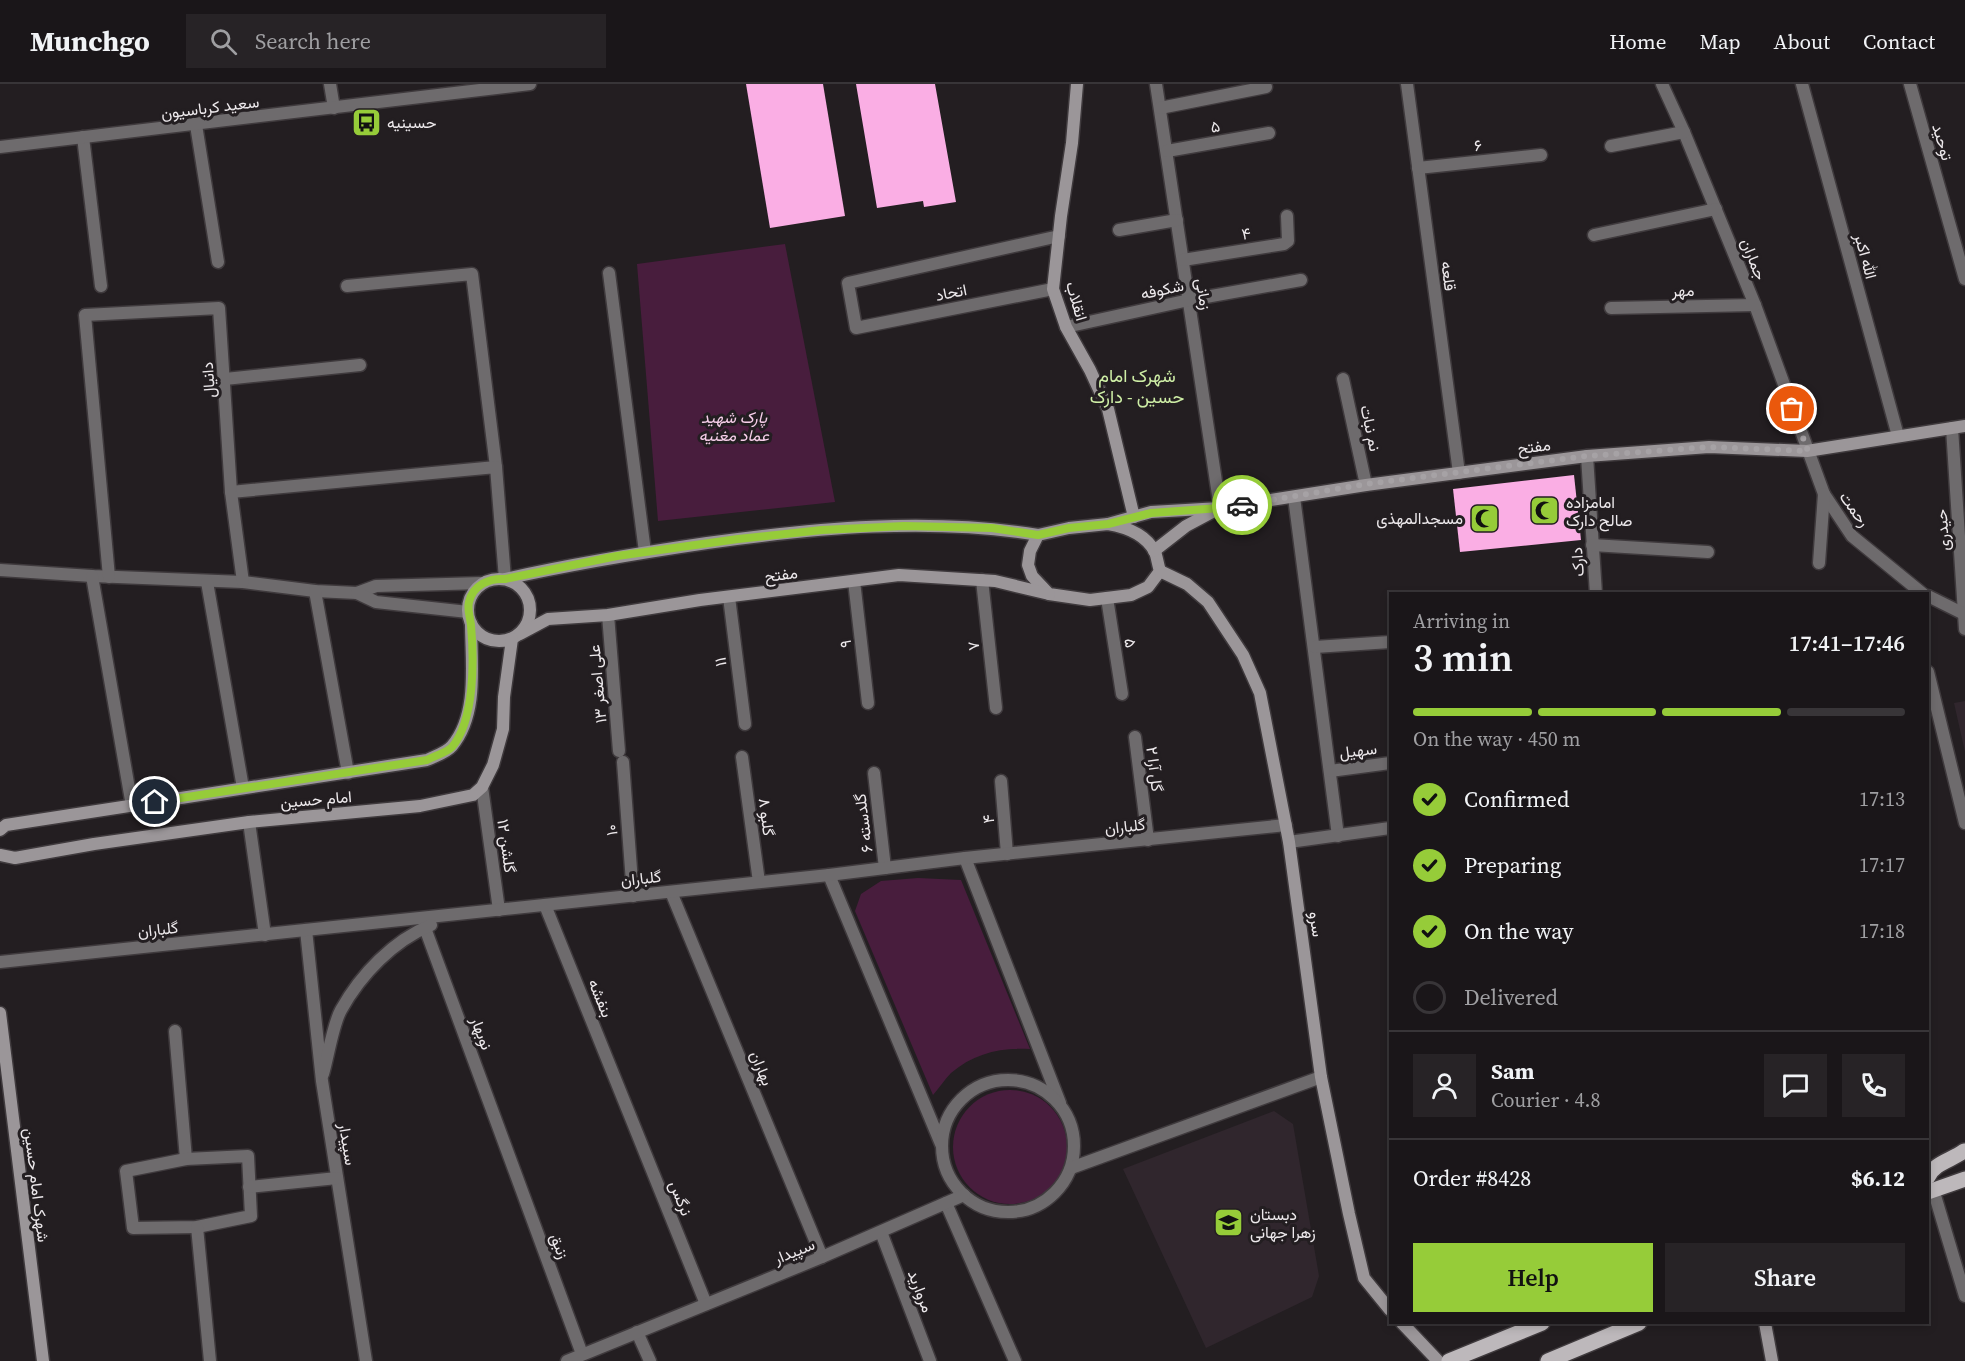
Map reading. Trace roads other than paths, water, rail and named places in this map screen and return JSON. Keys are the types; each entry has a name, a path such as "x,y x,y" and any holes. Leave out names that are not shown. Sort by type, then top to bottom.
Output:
{"main road":[{"path":"1929,1163 1964,1151"},
{"path":"1964,1151 1954,1159 1935,1167 1929,1185 1965,1179"},
{"path":"1449,1361 1540,1324"},
{"path":"1548,1361 1637,1324"}],"street":[{"path":"330,84 334,108"},
{"name":"سعید کرباسیون","path":"0,147 530,84"},
{"name":"انقلاب","path":"1077,84 1072,143 1053,289 1066,327 1108,409 1134,517"},
{"name":"زمانی","path":"1156,84 1220,508"},
{"name":"قلعه","path":"1407,84 1459,473"},
{"name":"جماران","path":"1662,84 1755,305 1808,451"},
{"name":"الله اکبر","path":"1802,84 1898,436"},
{"name":"توحید","path":"1910,84 1965,279"},
{"path":"1160,108 1266,87"},
{"path":"196,125 218,262"},
{"path":"1611,146 1684,132"},
{"name":"۵","path":"1167,151 1269,133"},
{"path":"83,137 101,286"},
{"name":"۶","path":"1418,168 1541,155"},
{"path":"1594,235 1716,209"},
{"name":"۴","path":"1183,260 1284,244 1288,241 1287,216"},
{"path":"1119,230 1177,220"},
{"name":"اتحاد","path":"1053,289 856,328 848,283 1059,236"},
{"path":"609,273 645,552"},
{"path":"347,286 472,274 496,467 505,579"},
{"name":"شکوفه","path":"1066,327 1189,300 1300,280"},
{"name":"مهر","path":"1611,308 1755,305"},
{"name":"دانیال","path":"109,577 85,315 219,308 231,492 243,582"},
{"path":"225,379 360,365"},
{"name":"نم نبات","path":"1343,379 1366,484"},
{"name":"مفتح","path":"1108,524 1151,513 1220,508 1366,484 1587,456 1709,447 1808,451 1959,427"},
{"name":"حیدری","path":"1959,427 1965,629"},
{"name":"رحمت","path":"1808,451 1824,494 1852,536 1921,592"},
{"name":"دارک","path":"1587,456 1596,592"},
{"path":"231,492 496,467"},
{"path":"1819,563 1824,494"},
{"path":"1294,497 1338,836"},
{"path":"1154,551 1186,526 1220,508"},
{"path":"505,579 645,552 822,530 904,526 992,528 1038,535 1069,528 1108,524 1125,527 1139,535 1154,551 1160,571 1148,587 1131,595 1090,600 1050,594 1032,576 1028,565 1030,551 1038,535"},
{"path":"1593,545 1708,552"},
{"path":"0,570 243,582 315,591 357,593 376,602 470,618"},
{"name":"سرو","path":"1160,571 1187,584 1208,602 1243,656 1260,693 1289,842 1321,1077 1364,1278 1389,1309"},
{"name":"مفتح","path":"516,636 548,619 608,615 899,575 995,581 1050,594"},
{"path":"92,576 132,806"},
{"path":"357,593 376,586 482,583 498,578 521,587 530,602 529,619 516,636 504,698 503,729 493,765 482,787"},
{"name":"۷","path":"982,580 996,708"},
{"name":"۹","path":"854,581 868,703"},
{"path":"207,582 243,788"},
{"path":"482,583 471,596 470,618 476,631 493,641 502,641 516,636"},
{"path":"315,591 348,773"},
{"path":"1929,596 1964,614"},
{"name":"۱۱","path":"729,597 745,724"},
{"name":"۵","path":"1107,598 1122,694"},
{"name":"علی اصغر ۱۳","path":"608,615 621,757"},
{"name":"امام حسین","path":"0,830 6,825 427,760 450,748 465,725 471,688 470,618"},
{"path":"1315,647 1389,642"},
{"path":"1929,676 1965,823"},
{"name":"گل آرا ۲","path":"1135,737 1148,840"},
{"name":"۱۰","path":"621,757 633,896"},
{"name":"گلبو ۸","path":"742,757 759,882"},
{"name":"سهیل","path":"1330,771 1389,763"},
{"name":"گلدسته ۶","path":"874,773 885,868"},
{"name":"۴","path":"1001,781 1007,854"},
{"name":"امام حسین","path":"0,855 15,858 94,844 249,822 420,806 473,795 482,787"},
{"name":"گلشن ۱۲","path":"482,787 499,910"},
{"path":"249,822 265,935"},
{"name":"گلباران","path":"0,962 1286,825"},
{"path":"1289,842 1389,828"},
{"path":"965,858 1062,1108"},
{"path":"830,875 941,1145 945,1168 956,1188 973,1203 993,1211 1014,1213 1034,1208 1052,1197 1066,1180 1073,1161 1075,1140 1069,1119 1058,1102 1041,1088 1019,1080 996,1081 975,1088 957,1103 946,1123 941,1145"},
{"name":"بهاران","path":"671,892 822,1257"},
{"name":"بنفشه","path":"545,905 626,1104"},
{"path":"322,1081 340,1012 373,964 416,932 460,914"},
{"name":"نوبهار","path":"424,928 508,1149"},
{"name":"سپیدار","path":"306,930 322,1081 366,1361"},
{"name":"شهرک امام حسین","path":"0,1013 43,1361"},
{"path":"175,1031 186,1159"},
{"path":"1071,1168 1321,1077"},
{"name":"نرگس","path":"626,1104 706,1304"},
{"name":"زنبق","path":"508,1149 582,1354"},
{"path":"248,1156 249,1187 251,1216 197,1227 133,1228 126,1171 186,1159 248,1156"},
{"path":"249,1187 337,1178"},
{"path":"1929,1185 1965,1296"},
{"name":"سپیدار","path":"567,1361 822,1257 964,1195"},
{"path":"946,1203 1015,1361"},
{"path":"197,1227 210,1361"},
{"name":"مروارید","path":"881,1232 930,1361"},
{"path":"1403,1324 1438,1361"},
{"path":"1765,1324 1772,1361"},
{"path":"637,1332 650,1361"}],"place":[{"name":"حسینیه","path":"366,122"},
{"name":"امامزاده صالح دارک","path":"1545,511"},
{"name":"مسجدالمهذی","path":"1484,518"},
{"name":"دبستان زهرا جهانی","path":"1229,1223"}],"district":[{"name":"شهرک امام حسین - دارک","path":"1137,386"}],"park label":[{"name":"پارک شهید عماد مغنیه","path":"734,426"}]}
